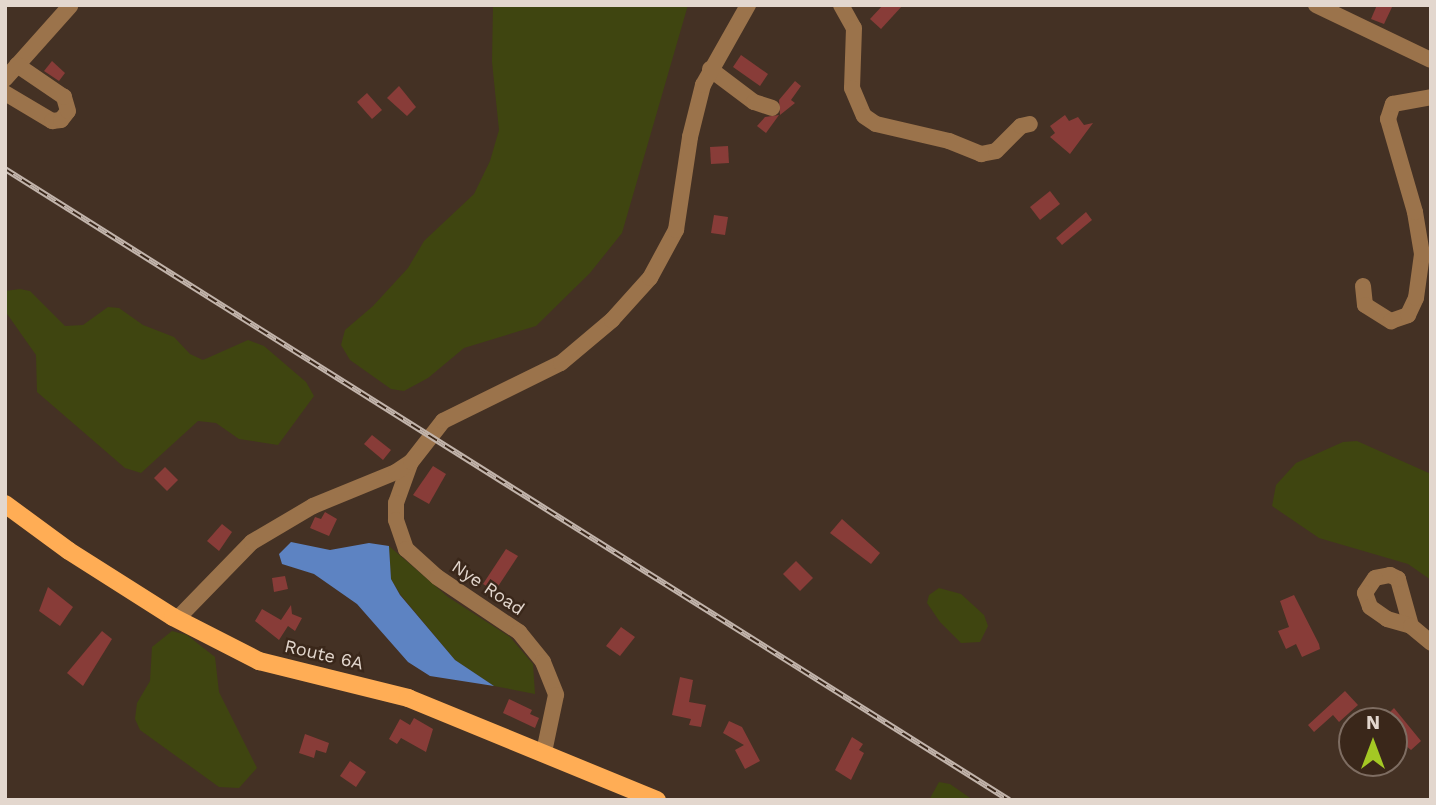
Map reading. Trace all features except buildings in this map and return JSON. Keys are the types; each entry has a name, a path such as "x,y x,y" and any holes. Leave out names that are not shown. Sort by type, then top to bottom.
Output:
{"main road":[{"name":"Route 6A","path":"5,503 69,551 177,619 259,662 408,698 657,800"}],"street":[{"path":"177,619 252,542 313,506 376,483 411,462 454,414 529,381 570,356 612,320 650,278 682,210 690,137 710,69 748,5"},
{"path":"841,5 854,28 852,88 864,116 876,124 949,141 981,155 996,151 1021,126 1030,124"},
{"path":"1316,5 1431,60"},
{"path":"5,79 70,6"},
{"path":"5,93 52,121 61,120 68,111 64,97 17,65"},
{"path":"710,69 754,102 772,108"},
{"path":"1363,286 1365,305 1391,321 1408,315 1416,298 1420,243 1388,119 1393,104 1431,97"},
{"name":"Nye Road","path":"411,462 396,503 396,520 406,549 418,563 519,632 543,662 556,695 544,752"},
{"path":"1411,626 1431,643"}],"green space":[{"path":"493,5 688,5 622,233 590,273 536,326 464,348 428,378 404,391 391,389 350,360 341,345 345,330 373,306 408,268 424,241 474,194 490,161 499,130 492,62"},
{"path":"5,291 30,291 65,326 83,325 108,307 119,308 143,325 174,337 190,354 203,360 248,340 264,346 306,382 314,396 278,445 239,439 216,423 198,421 141,473 125,468 37,392 36,355 5,311"},
{"path":"1357,441 1431,474 1431,580 1408,564 1319,538 1272,506 1276,485 1296,463 1343,442"},
{"path":"389,546 448,597 510,637 533,664 535,694 494,686 455,660 400,594 391,579"},
{"path":"939,588 961,594 984,615 988,626 980,642 961,643 940,622 927,603 929,595"},
{"path":"172,631 187,635 215,657 219,692 257,768 239,788 219,787 140,730 135,719 137,703 150,681 152,647"},
{"path":"939,782 950,784 973,800 929,800"}],"water":[{"path":"291,542 330,550 369,543 389,546 391,579 400,595 455,660 494,686 430,676 408,662 357,604 314,574 282,564 279,554"}],"railway":[{"path":"5,169 1009,800"}]}
